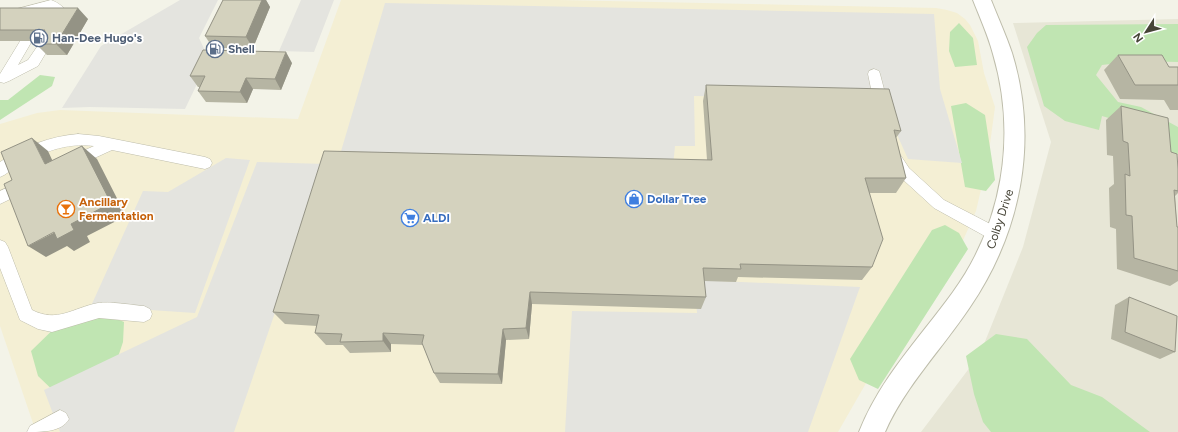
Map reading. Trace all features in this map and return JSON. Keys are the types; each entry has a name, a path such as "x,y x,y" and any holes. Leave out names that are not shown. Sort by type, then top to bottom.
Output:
{"street":[{"name":"Colby Drive","path":"872,432 886,404 909,369 962,299 977,276 996,235 1006,208 1013,175 1016,144 1011,87 1005,62 982,0"}],"lane":[{"path":"10,20 13,14 51,4 64,15 61,19"},
{"path":"41,20 49,7"},
{"path":"2,75 26,41"},
{"path":"2,75 33,63 46,41"},
{"path":"874,74 885,117"},
{"path":"0,171 6,164 51,143 74,139 96,139 111,144 205,164"},
{"path":"96,139 58,164 111,144"},
{"path":"892,146 895,160 904,172 939,204 996,235"},
{"path":"0,187 24,180 0,198"},
{"path":"0,247 26,315 38,321 52,324 99,310 144,314"},
{"path":"36,432 60,419"}],"shaded area":[{"path":"180,0 218,0 199,38 209,59 185,109 90,107 62,108 101,46"},
{"path":"301,0 334,0 314,52 279,51"},
{"path":"341,0 558,0 936,8 957,13 970,25 978,41 984,73 995,107 988,159 976,211 953,263 873,371 838,432 36,432 0,326 0,124 37,113 60,110 298,119"},
{"path":"385,3 934,14 940,89 962,163 908,159 881,99 694,96 695,146 675,146 673,166 339,158"},
{"path":"1178,19 1178,432 921,432 980,354 1023,247 1051,142 1013,23"},
{"path":"226,158 250,160 195,313 91,306 143,191 168,192"},
{"path":"257,162 326,164 234,432 60,432 44,390 197,317"},
{"path":"695,280 860,287 808,432 565,432 572,311 697,313"}],"green space":[{"path":"959,23 973,38 977,65 955,67 949,51 950,32"},
{"path":"1178,24 1178,62 1135,61 1102,65 1096,75 1118,102 1141,107 1178,127 1178,155 1163,149 1159,133 1102,116 1099,130 1065,121 1044,106 1027,47 1037,33 1046,25"},
{"path":"40,75 55,77 52,86 0,120 0,100 8,100"},
{"path":"966,103 985,115 995,180 986,191 965,187 951,106"},
{"path":"945,225 959,233 968,249 878,389 859,380 850,359 932,230"},
{"path":"87,306 124,322 123,342 110,381 64,401 38,376 31,351 68,315"},
{"path":"996,334 1027,339 1071,385 1102,397 1150,432 991,432 983,422 974,394 966,356"}],"building":[{"path":"223,0 262,0 246,37 205,36"},
{"path":"0,8 78,8 56,44 36,44 45,30 0,30"},
{"path":"203,50 286,52 275,79 246,78 240,92 198,91 205,76 190,76"},
{"path":"1118,55 1162,55 1169,67 1178,67 1178,85 1135,85"},
{"path":"706,85 889,89 901,131 894,130 906,178 865,178 883,239 872,267 740,264 741,269 703,268 706,297 530,292 526,328 503,329 498,374 434,373 422,343 424,335 383,333 383,341 340,342 342,334 315,333 319,315 273,312 324,151 712,160"},
{"path":"1121,106 1168,118 1171,152 1177,154 1178,169 1178,191 1174,190 1178,227 1178,271 1134,258 1132,216 1126,215 1125,174 1130,176 1128,143 1123,141"},
{"path":"32,138 45,164 82,146 111,203 71,224 74,230 57,239 54,232 28,246 4,184 12,180 1,152"},
{"path":"1129,297 1177,316 1175,352 1125,332"}],"place":[{"name":"Han-Dee Hugo's","path":"39,38"},
{"name":"Shell","path":"215,49"},
{"name":"Dollar Tree","path":"634,199"},
{"name":"Ancillary Fermentation","path":"66,209"},
{"name":"ALDI","path":"410,218"}]}
